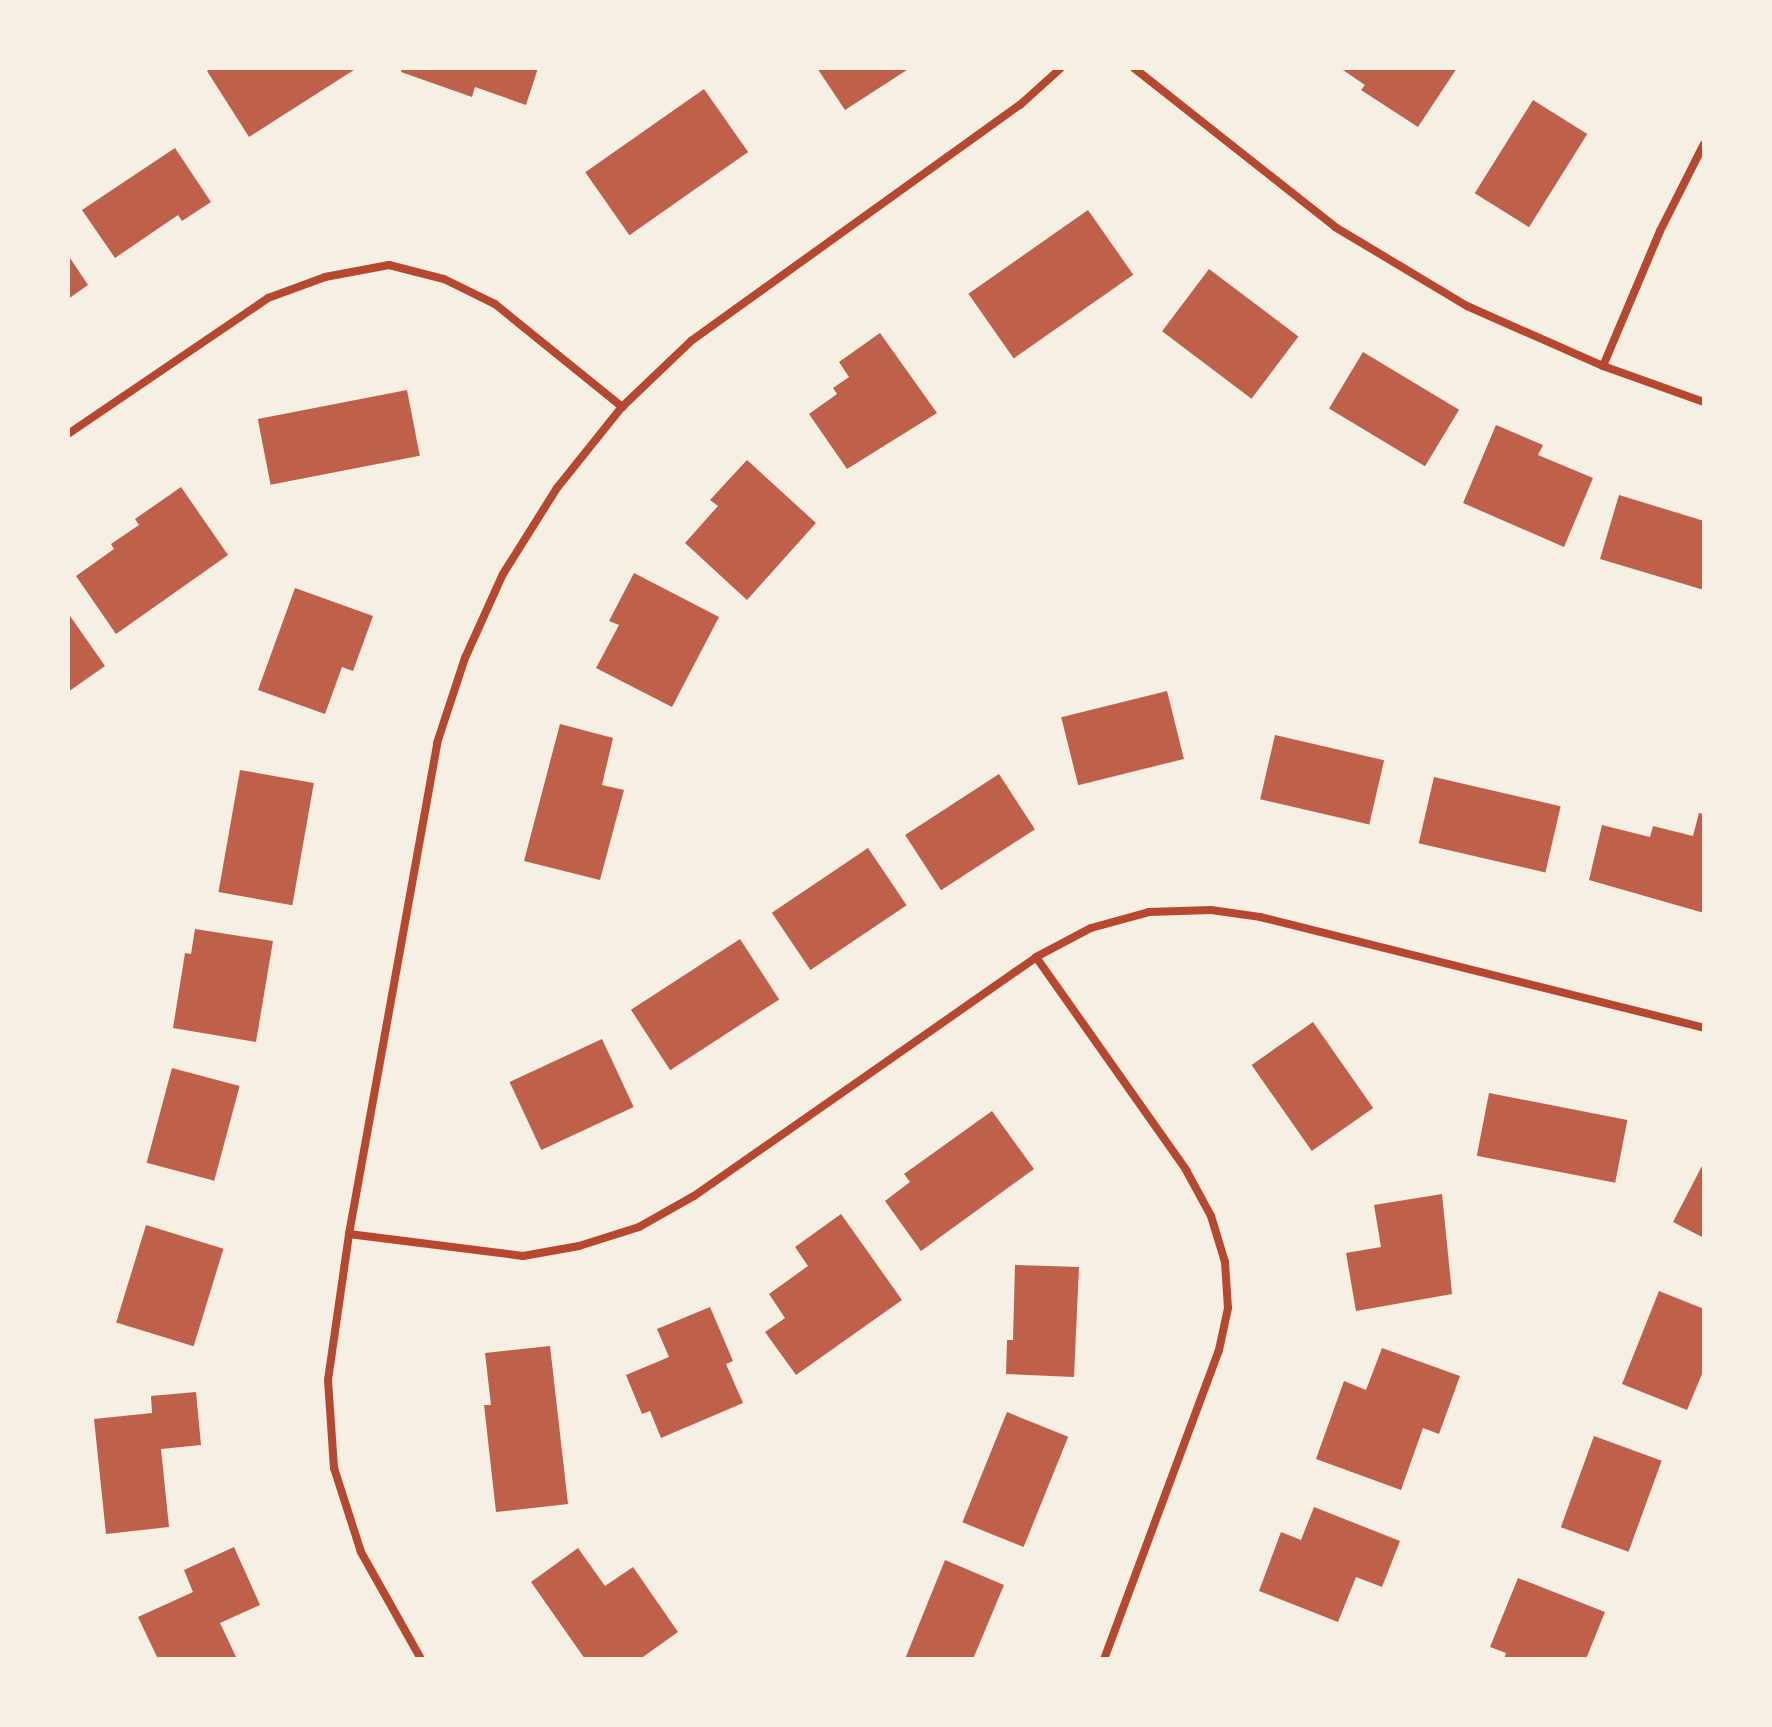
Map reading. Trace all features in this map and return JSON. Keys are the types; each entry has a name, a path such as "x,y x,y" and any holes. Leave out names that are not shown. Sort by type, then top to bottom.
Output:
{"street":[{"path":"421,1659 361,1552 334,1468 328,1380 349,1234 437,743 465,658 526,537 557,488 622,407 691,341 1020,105 1061,68"},
{"path":"1134,68 1335,227 1467,306 1603,366 1704,402"},
{"path":"1603,366 1660,231 1704,144"},
{"path":"68,434 268,298 325,277 389,265 444,279 495,304 622,407"},
{"path":"349,1234 523,1256 579,1246 639,1227 694,1196 1036,957 1091,928 1149,912 1211,910 1260,917 1704,1028"},
{"path":"1036,957 1186,1170 1211,1216 1225,1262 1228,1308 1219,1350 1104,1659"}],"building":[{"path":"213,68 357,68 249,137 207,71"},
{"path":"402,68 538,68 526,105 475,87 472,97 401,72"},
{"path":"817,68 910,68 845,110"},
{"path":"1340,68 1457,68 1418,127 1361,90 1365,85"},
{"path":"704,89 748,152 629,235 585,172"},
{"path":"1533,100 1587,134 1529,227 1475,193"},
{"path":"175,148 211,202 182,221 178,215 115,258 82,210"},
{"path":"1088,210 1133,275 1014,358 968,294"},
{"path":"68,255 88,285 68,299"},
{"path":"1209,269 1298,336 1252,399 1162,331"},
{"path":"880,333 937,413 847,469 809,414 837,394 833,388 849,377 839,362"},
{"path":"1363,352 1459,410 1425,466 1329,409"},
{"path":"407,390 420,456 271,485 258,419"},
{"path":"1496,425 1543,445 1538,455 1593,478 1564,547 1463,503"},
{"path":"747,460 816,523 747,600 685,543 718,506 710,500"},
{"path":"181,487 228,555 116,634 76,576 114,549 111,544 139,525 135,519"},
{"path":"1619,495 1704,521 1704,590 1600,559"},
{"path":"634,573 719,617 672,707 596,668 619,625 609,621"},
{"path":"295,588 373,616 353,671 342,667 325,714 258,690"},
{"path":"68,613 105,666 68,692"},
{"path":"1167,691 1184,759 1078,785 1061,717"},
{"path":"560,724 613,738 602,785 624,790 600,880 524,861"},
{"path":"1275,735 1384,760 1369,825 1260,799"},
{"path":"240,770 314,783 292,905 218,892"},
{"path":"999,774 1035,829 941,890 905,835"},
{"path":"1434,777 1561,806 1545,873 1419,843"},
{"path":"1699,813 1704,814 1704,913 1589,880 1602,825 1650,837 1653,826 1693,836"},
{"path":"868,848 907,905 810,970 772,913"},
{"path":"195,929 273,941 256,1042 173,1028 185,953 191,954"},
{"path":"740,939 779,999 670,1070 631,1010"},
{"path":"1313,1022 1373,1108 1312,1151 1252,1065"},
{"path":"602,1039 634,1107 541,1150 510,1082"},
{"path":"172,1068 240,1086 214,1181 147,1163"},
{"path":"1489,1093 1627,1120 1615,1183 1477,1156"},
{"path":"992,1111 1034,1169 921,1251 885,1201 910,1182 904,1174"},
{"path":"1704,1162 1704,1238 1673,1222"},
{"path":"1442,1194 1452,1294 1356,1311 1346,1253 1381,1247 1374,1205"},
{"path":"841,1214 902,1300 796,1375 765,1332 785,1318 769,1294 808,1266 795,1247"},
{"path":"146,1225 223,1249 194,1346 116,1323"},
{"path":"1015,1265 1079,1267 1074,1377 1006,1374 1007,1340 1013,1340"},
{"path":"1659,1291 1704,1309 1704,1369 1687,1410 1622,1384"},
{"path":"710,1307 733,1361 726,1364 743,1403 661,1438 650,1411 642,1414 626,1375 669,1357 657,1329"},
{"path":"550,1346 568,1504 496,1512 484,1405 491,1405 485,1353"},
{"path":"1382,1348 1460,1376 1439,1434 1423,1428 1401,1490 1316,1459 1344,1381 1366,1390"},
{"path":"196,1392 201,1445 161,1449 169,1527 106,1534 94,1419 152,1413 151,1396"},
{"path":"1007,1412 1068,1437 1024,1547 962,1522"},
{"path":"1594,1436 1662,1461 1628,1552 1561,1527"},
{"path":"1314,1507 1400,1541 1382,1587 1356,1577 1338,1622 1259,1591 1281,1532 1301,1540"},
{"path":"234,1547 260,1605 220,1623 237,1659 158,1659 138,1617 193,1592 184,1570"},
{"path":"578,1548 605,1586 633,1567 678,1632 640,1659 585,1659 531,1582"},
{"path":"945,1560 1004,1585 973,1659 905,1659"},
{"path":"1518,1578 1605,1612 1586,1659 1504,1659 1506,1653 1490,1647"}]}
